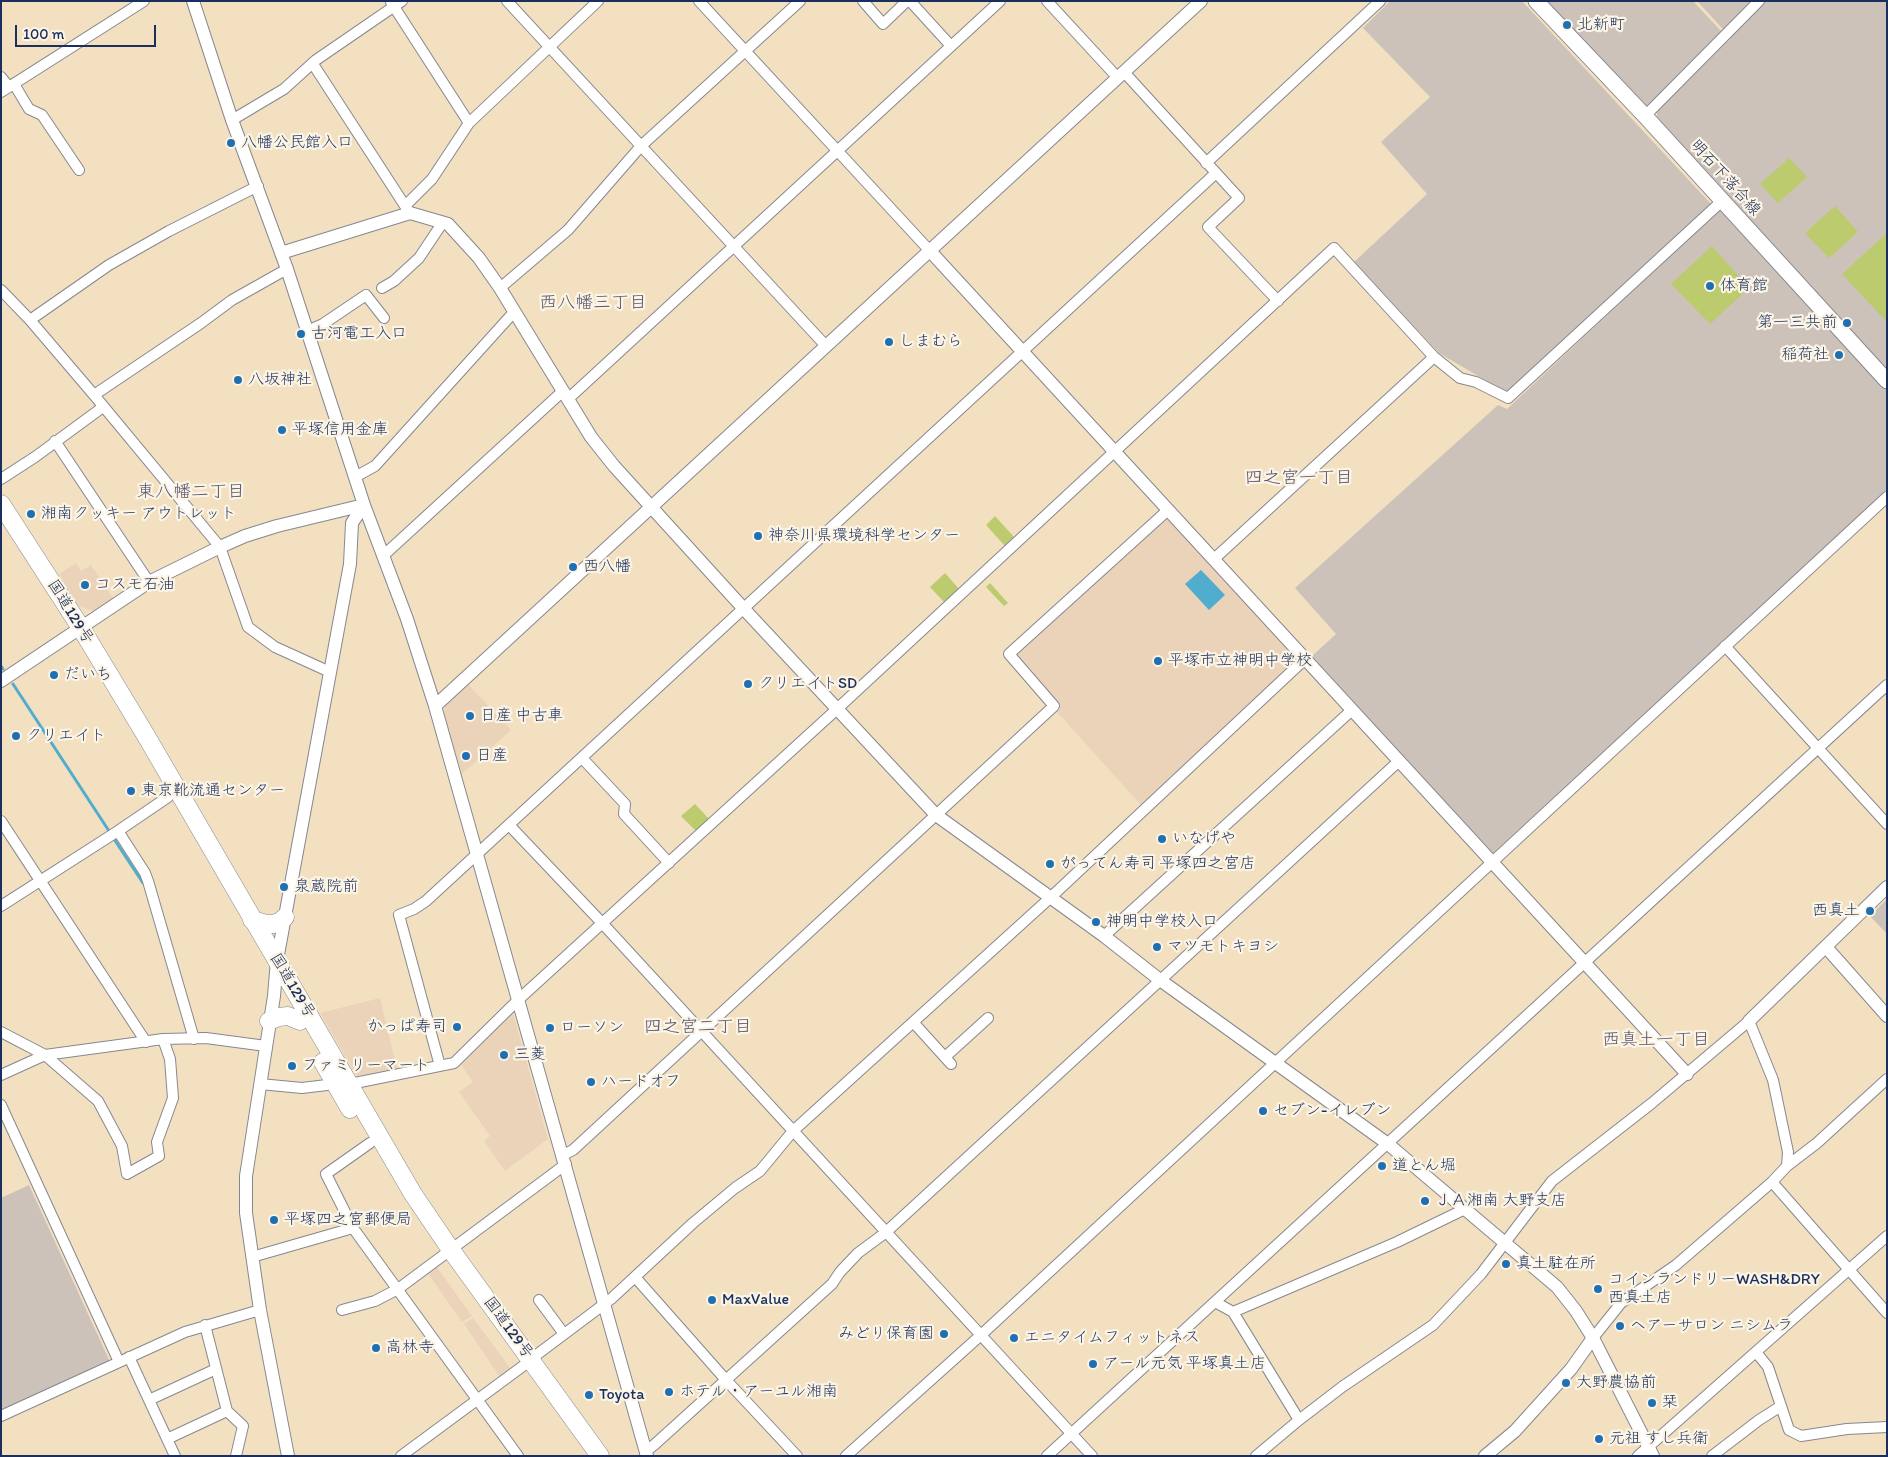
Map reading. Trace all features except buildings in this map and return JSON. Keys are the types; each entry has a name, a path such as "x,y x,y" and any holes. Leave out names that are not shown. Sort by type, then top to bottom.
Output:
{"highway":[{"name":"国道129号","path":"1,504 76,632 214,878 300,1021 413,1194 446,1253"},
{"name":"国道129号","path":"1,526 76,632 177,790 277,960 342,1084 370,1143 409,1208 446,1253 527,1363 600,1456"},
{"path":"252,920 273,924 280,922 285,917"},
{"path":"269,1021 279,1016 288,1016 300,1021"},
{"name":"国道129号","path":"527,1363 588,1456"}],"main road":[{"name":"明石下落合線","path":"1536,1 1645,116 1887,381"}],"street":[{"path":"8,88 144,1"},
{"path":"193,1 232,120 258,186 287,269 364,506 407,618 564,1159 605,1304 644,1454 832,1284 858,1252 885,1233 1399,761"},
{"path":"507,1 826,346"},
{"path":"281,253 408,210 432,179 469,123 598,1"},
{"path":"699,1 1686,1074"},
{"path":"500,288 568,230 641,146 800,1"},
{"path":"863,1 883,24 908,1 951,46"},
{"path":"384,555 733,246 1000,1"},
{"path":"1047,1 1239,198 1208,227 1278,301"},
{"path":"434,706 1201,1"},
{"path":"1206,163 1380,1"},
{"path":"1645,116 1759,1"},
{"path":"232,120 284,89 313,64 395,3 469,123"},
{"path":"313,64 408,210 443,222 457,232 479,258 500,288 591,437 650,507 936,815 1104,936 1160,980 1388,1144 1557,1286 1593,1338 1651,1451"},
{"path":"1,77 8,88 29,109 42,115 79,170"},
{"path":"440,1066 399,915 414,909 426,901 476,856 1216,173"},
{"path":"30,320 109,265 169,231 258,186"},
{"path":"260,1084 302,1088 328,1086 454,1063 518,1000 837,709 1334,248 1434,357 1460,378 1476,382 1508,398 1722,201"},
{"path":"382,288 394,281 419,258 443,222"},
{"path":"94,395 232,300 287,269"},
{"path":"1,290 30,320 94,395 220,547 248,627 275,647 330,672"},
{"path":"307,331 323,324 366,295 384,318"},
{"path":"355,477 375,466 514,312"},
{"path":"1214,559 1434,357"},
{"path":"1,479 35,457 103,407"},
{"path":"55,441 149,582"},
{"path":"846,1456 981,1334 1887,497"},
{"path":"1,681 149,582 220,547 245,536 278,526 364,506"},
{"path":"288,1456 260,1310 252,1257 246,1213 246,1176 274,996 277,960 350,564 352,523 364,506"},
{"path":"342,1310 375,1301 398,1289 564,1159 1054,706 1009,654 1168,510"},
{"path":"1725,646 1887,824"},
{"path":"401,1456 605,1304 693,1223 735,1188 760,1171 793,1131 1050,898 1305,659"},
{"path":"1047,1456 1887,685"},
{"path":"1104,936 1352,710"},
{"path":"582,758 624,804 624,814 669,863"},
{"path":"1,906 168,797"},
{"path":"1,821 146,1042"},
{"path":"509,825 603,924 1092,1456"},
{"path":"118,831 144,873 150,887 194,1038"},
{"path":"1256,1456 1298,1420 1342,1387 1433,1326 1481,1274 1552,1181 1652,1103 1749,1021 1887,887"},
{"path":"1826,947 1887,1016"},
{"path":"913,1022 948,1060 988,1018"},
{"path":"1749,1021 1773,1080 1788,1152 1787,1166"},
{"path":"1,1032 45,1055 98,1101 122,1146 127,1174 159,1156 157,1142 174,1098 170,1059 163,1040"},
{"path":"1,1075 45,1055 163,1040 206,1038 266,1046"},
{"path":"1485,1456 1520,1425 1571,1369 1621,1303 1676,1264 1772,1182 1787,1166 1816,1143 1887,1079"},
{"path":"1,1105 124,1359 149,1400 175,1456"},
{"path":"370,1143 326,1174 353,1228 518,1456"},
{"path":"1772,1182 1887,1313"},
{"path":"1233,1312 1397,1242 1464,1209"},
{"path":"252,1257 353,1228"},
{"path":"1638,1456 1651,1451 1756,1352 1887,1236"},
{"path":"635,1277 726,1380 797,1456"},
{"path":"539,1300 564,1334"},
{"path":"1215,1302 1233,1312 1298,1420"},
{"path":"1,1416 185,1332 260,1310"},
{"path":"205,1325 227,1411 243,1426 236,1456"},
{"path":"1756,1352 1768,1367 1789,1430 1801,1436 1847,1429 1887,1427"},
{"path":"149,1400 216,1369"},
{"path":"1712,1456 1759,1420 1781,1406"},
{"path":"167,1439 227,1411"}],"shaded area":[{"path":"1390,1 1522,1 1711,204 1507,393 1439,353 1354,262 1427,194 1381,142 1430,97 1363,28"},
{"path":"1547,1 1693,1 1723,33 1650,105 1646,106"},
{"path":"1697,1 1887,1 1887,490 1493,853 1312,656 1336,634 1295,588 1498,405 1507,409 1731,199 1657,120 1657,111 1731,38"},
{"name":"平塚市立神明中学校","path":"1164,518 1167,518 1298,659 1298,663 1141,805 1056,711 1060,708 1017,659 1016,655"},
{"path":"76,563 81,571 91,565 113,598 94,611 78,606 59,574"},
{"path":"468,684 511,730 462,774 444,714 445,706"},
{"path":"1887,899 1887,934 1870,916"},
{"path":"380,998 397,1069 357,1076 320,1013"},
{"path":"513,1013 548,1139 505,1171 484,1141 490,1136 459,1092 473,1082 461,1065"},
{"path":"29,1185 110,1362 1,1412 1,1198"},
{"path":"436,1266 472,1316 462,1322 427,1272"},
{"path":"473,1318 511,1369 500,1377 464,1324"}],"green space":[{"path":"1789,158 1807,177 1778,203 1760,184"},
{"path":"1835,206 1858,232 1829,258 1805,233"},
{"path":"1887,233 1887,322 1842,274"},
{"name":"体育館","path":"1712,246 1749,288 1710,324 1671,284"},
{"path":"995,516 1014,537 1005,546 986,525"},
{"path":"945,573 959,589 944,602 930,587"},
{"path":"990,583 1008,603 1004,606 986,587"},
{"path":"695,804 709,819 696,831 681,816"}],"water":[{"path":"1201,570 1225,595 1209,610 1185,584"}],"waterway":[{"path":"13,684 109,831"},
{"path":"114,839 143,883"}],"place":[{"name":"北新町","path":"1567,25"},
{"name":"八幡公民館入口","path":"231,143"},
{"name":"体育館","path":"1710,286"},
{"name":"第一三共前","path":"1847,323"},
{"name":"古河電工入口","path":"301,334"},
{"name":"しまむら","path":"889,342"},
{"name":"稲荷社","path":"1839,355"},
{"name":"八坂神社","path":"238,380"},
{"name":"平塚信用金庫","path":"282,430"},
{"name":"湘南クッキー アウトレット","path":"31,514"},
{"name":"神奈川県環境科学センター","path":"758,536"},
{"name":"西八幡","path":"573,567"},
{"name":"コスモ石油","path":"85,585"},
{"name":"平塚市立神明中学校","path":"1158,661"},
{"name":"だいち","path":"54,675"},
{"name":"クリエイトSD","path":"748,684"},
{"name":"日産 中古車","path":"470,716"},
{"name":"クリエイト","path":"16,736"},
{"name":"日産","path":"466,756"},
{"name":"東京靴流通センター","path":"131,791"},
{"name":"いなげや","path":"1162,839"},
{"name":"がってん寿司 平塚四之宮店","path":"1050,864"},
{"name":"泉蔵院前","path":"284,887"},
{"name":"西真土","path":"1870,911"},
{"name":"神明中学校入口","path":"1096,922"},
{"name":"マツモトキヨシ","path":"1157,947"},
{"name":"かっぱ寿司","path":"457,1027"},
{"name":"ローソン","path":"550,1028"},
{"name":"三菱","path":"504,1055"},
{"name":"ファミリーマート","path":"292,1066"},
{"name":"ハードオフ","path":"591,1082"},
{"name":"セブン-イレブン","path":"1263,1111"},
{"name":"道とん堀","path":"1382,1166"},
{"name":"ＪＡ湘南 大野支店","path":"1425,1201"},
{"name":"平塚四之宮郵便局","path":"274,1220"},
{"name":"真土駐在所","path":"1506,1264"},
{"name":"コインランドリーWASH&DRY 西真土店","path":"1598,1289"},
{"name":"MaxValue","path":"712,1300"},
{"name":"ヘアーサロン ニシムラ","path":"1620,1326"},
{"name":"みどり保育園","path":"944,1334"},
{"name":"エニタイムフィットネス","path":"1014,1338"},
{"name":"高林寺","path":"376,1348"},
{"name":"アール元気 平塚真土店","path":"1093,1364"},
{"name":"大野農協前","path":"1566,1383"},
{"name":"ホテル・アーユル湘南","path":"669,1392"},
{"name":"Toyota","path":"589,1395"},
{"name":"栞","path":"1652,1403"},
{"name":"元祖 すし兵衛","path":"1599,1439"}],"district":[{"name":"西八幡三丁目","path":"593,303"},
{"name":"四之宮一丁目","path":"1299,478"},
{"name":"東八幡二丁目","path":"191,492"},
{"name":"四之宮二丁目","path":"698,1027"},
{"name":"西真土一丁目","path":"1656,1040"}]}
